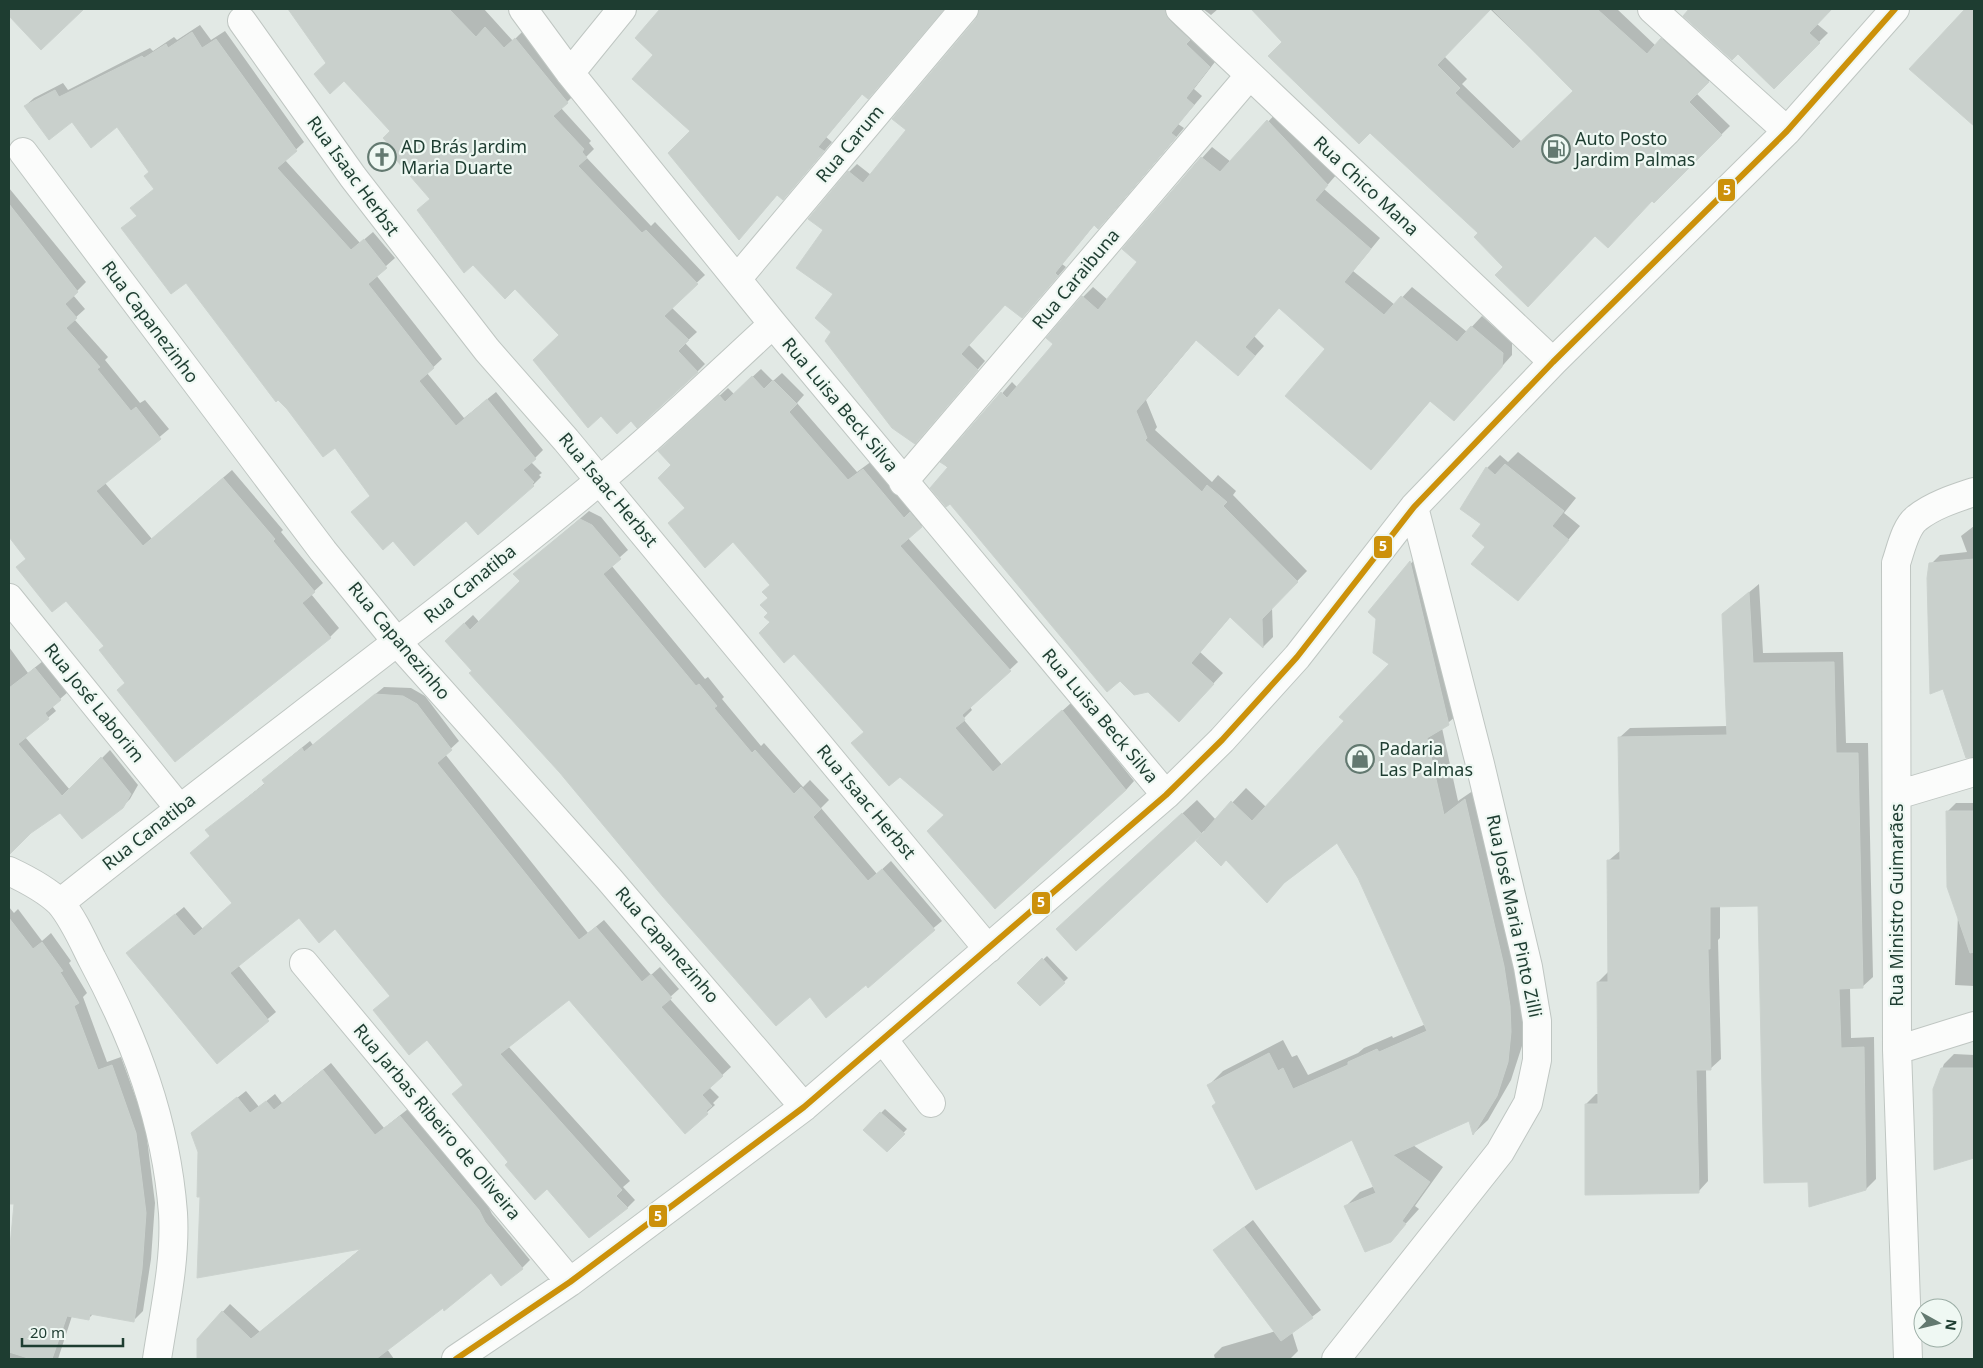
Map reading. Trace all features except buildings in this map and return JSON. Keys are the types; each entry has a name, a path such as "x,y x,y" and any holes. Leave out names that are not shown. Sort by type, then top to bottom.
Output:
{"street":[{"name":"Rua Luisa Beck Silva","path":"523,9 570,73 773,324 1166,795"},
{"path":"570,73 622,9"},
{"name":"Rua Carum","path":"737,279 964,9"},
{"name":"Rua Chico Mana","path":"1180,9 1552,362"},
{"path":"1652,9 1787,131"},
{"path":"456,1359 570,1282 804,1107 1166,795 1222,740 1297,656 1414,507 1552,362 1787,131 1895,9"},
{"name":"Rua Isaac Herbst","path":"242,21 411,255 487,350 600,481 988,949"},
{"name":"Rua Caraibuna","path":"904,482 1249,76"},
{"name":"Rua Capanezinho","path":"24,152 322,550 397,642 609,879 804,1107"},
{"name":"Rua Canatiba","path":"60,903 179,808 397,642 600,481 773,324"},
{"name":"Rua Ministro Guimarães","path":"1908,1359 1897,1050 1896,563 1905,537 1916,518 1950,500 1974,492"},
{"name":"Rua José Maria Pinto Zilli","path":"1336,1359 1500,1152 1528,1103 1537,1060 1537,1021 1528,967 1480,764 1414,507"},
{"name":"Rua José Laborim","path":"9,598 179,808"},
{"path":"1897,796 1974,772"},
{"path":"9,871 30,881 60,903 110,992 142,1065 162,1136 173,1214 170,1277 156,1359"},
{"name":"Rua Jarbas Ribeiro de Oliveira","path":"304,963 570,1282"},
{"path":"1897,1050 1974,1026"},
{"path":"883,1039 930,1103"}],"transit line":[{"name":"5","path":"456,1359 570,1282 804,1107 1166,795 1222,740 1297,657 1414,507 1553,362 1787,131 1895,9"}],"place":[{"name":"Auto Posto Jardim Palmas","path":"1556,149"},
{"name":"AD Brás Jardim Maria Duarte","path":"382,157"},
{"name":"Padaria Las Palmas","path":"1360,759"}]}
